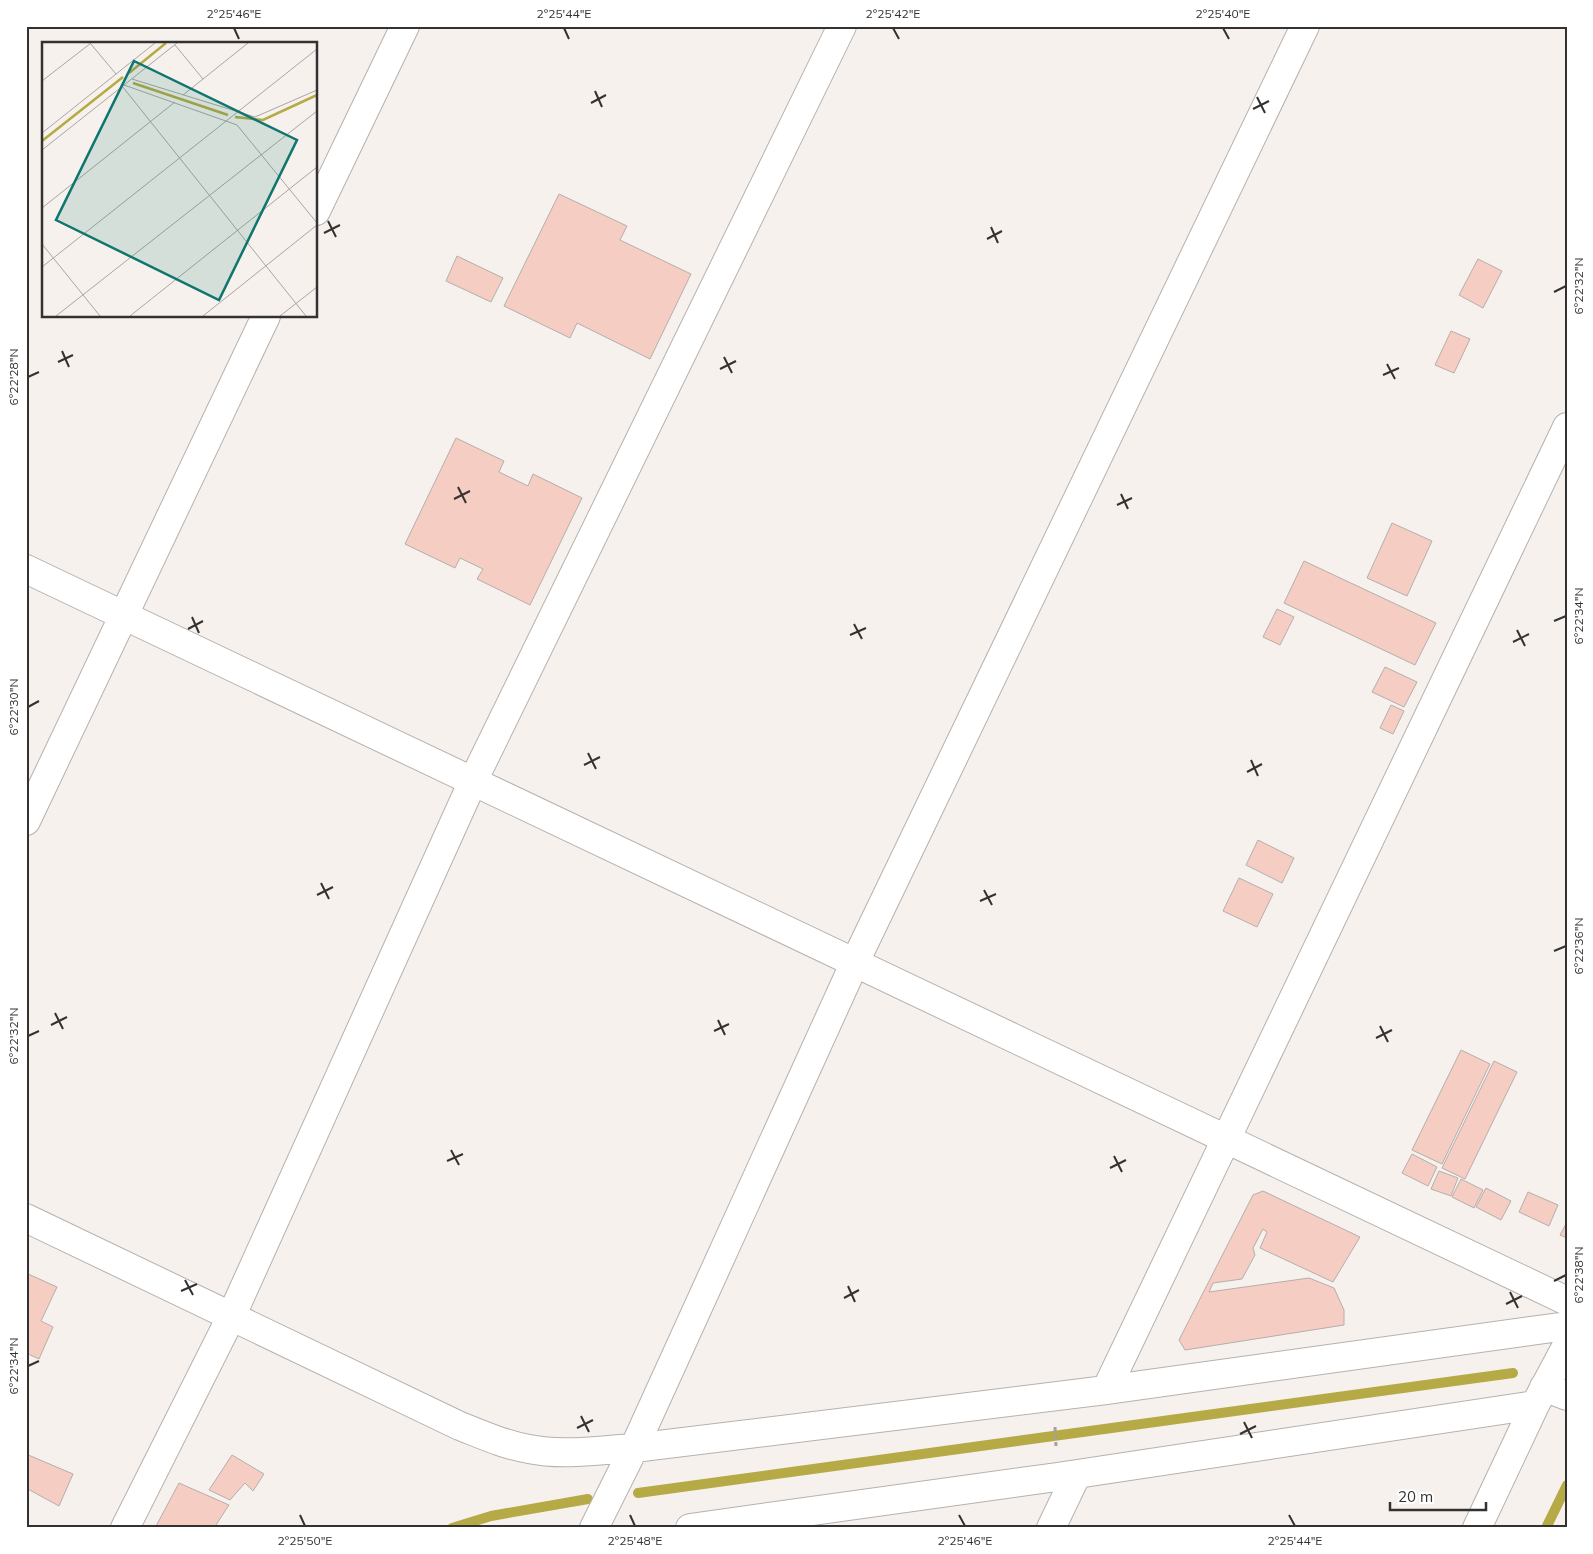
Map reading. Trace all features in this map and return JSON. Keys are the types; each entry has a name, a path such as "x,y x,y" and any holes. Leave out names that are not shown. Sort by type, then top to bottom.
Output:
{"street":[{"path":"318,208 405,26"},
{"path":"126,1528 231,1316 473,781 842,26"},
{"path":"594,1528 630,1455 855,962 1305,26"},
{"path":"26,821 265,318"},
{"path":"1106,1390 1567,427"},
{"path":"26,569 1567,1301"},
{"path":"26,1218 460,1426 500,1442 531,1450 564,1453 630,1455 1567,1326"},
{"path":"1477,1528 1549,1396 1567,1345"},
{"path":"690,1528 1077,1474 1549,1396"},
{"path":"1051,1528 1077,1474"}],"path":[{"path":"1055,1426 1056,1451"}],"building":[{"path":"559,194 627,226 620,240 691,274 650,359 577,323 570,338 504,306"},
{"path":"457,256 503,278 491,302 446,281"},
{"path":"1478,259 1502,271 1483,308 1459,295"},
{"path":"1451,331 1470,339 1454,373 1435,365"},
{"path":"456,438 504,461 499,472 528,486 533,474 582,498 530,605 477,579 483,569 460,558 455,568 405,544"},
{"path":"1392,523 1432,541 1407,596 1367,578"},
{"path":"1304,561 1436,623 1415,665 1284,603"},
{"path":"1277,609 1294,617 1280,645 1263,637"},
{"path":"1385,667 1417,682 1404,707 1372,692"},
{"path":"1391,705 1404,711 1393,734 1380,728"},
{"path":"1258,840 1294,858 1282,883 1246,865"},
{"path":"1239,878 1273,894 1257,927 1223,911"},
{"path":"1461,1050 1490,1064 1442,1164 1412,1150"},
{"path":"1494,1061 1517,1072 1465,1179 1442,1168"},
{"path":"1412,1154 1437,1167 1428,1186 1402,1173"},
{"path":"1439,1171 1458,1178 1451,1196 1431,1189"},
{"path":"1461,1179 1483,1190 1474,1208 1452,1197"},
{"path":"1486,1188 1511,1201 1501,1220 1476,1207"},
{"path":"1263,1191 1360,1237 1333,1282 1260,1248 1267,1232 1263,1229 1253,1248 1255,1255 1242,1279 1213,1283 1209,1292 1309,1278 1334,1288 1344,1310 1344,1325 1185,1350 1179,1340 1253,1195"},
{"path":"1528,1192 1558,1205 1549,1226 1519,1212"},
{"path":"1567,1222 1567,1238 1560,1235"},
{"path":"26,1273 57,1287 41,1321 53,1327 39,1359 26,1353"},
{"path":"26,1454 73,1474 59,1506 26,1488"},
{"path":"232,1455 264,1474 253,1491 245,1483 230,1500 209,1490"},
{"path":"179,1483 229,1505 214,1528 155,1528"}],"waterway":[{"path":"638,1493 1513,1373"},
{"path":"1546,1528 1567,1485"},
{"path":"452,1528 491,1516 588,1499"}]}
